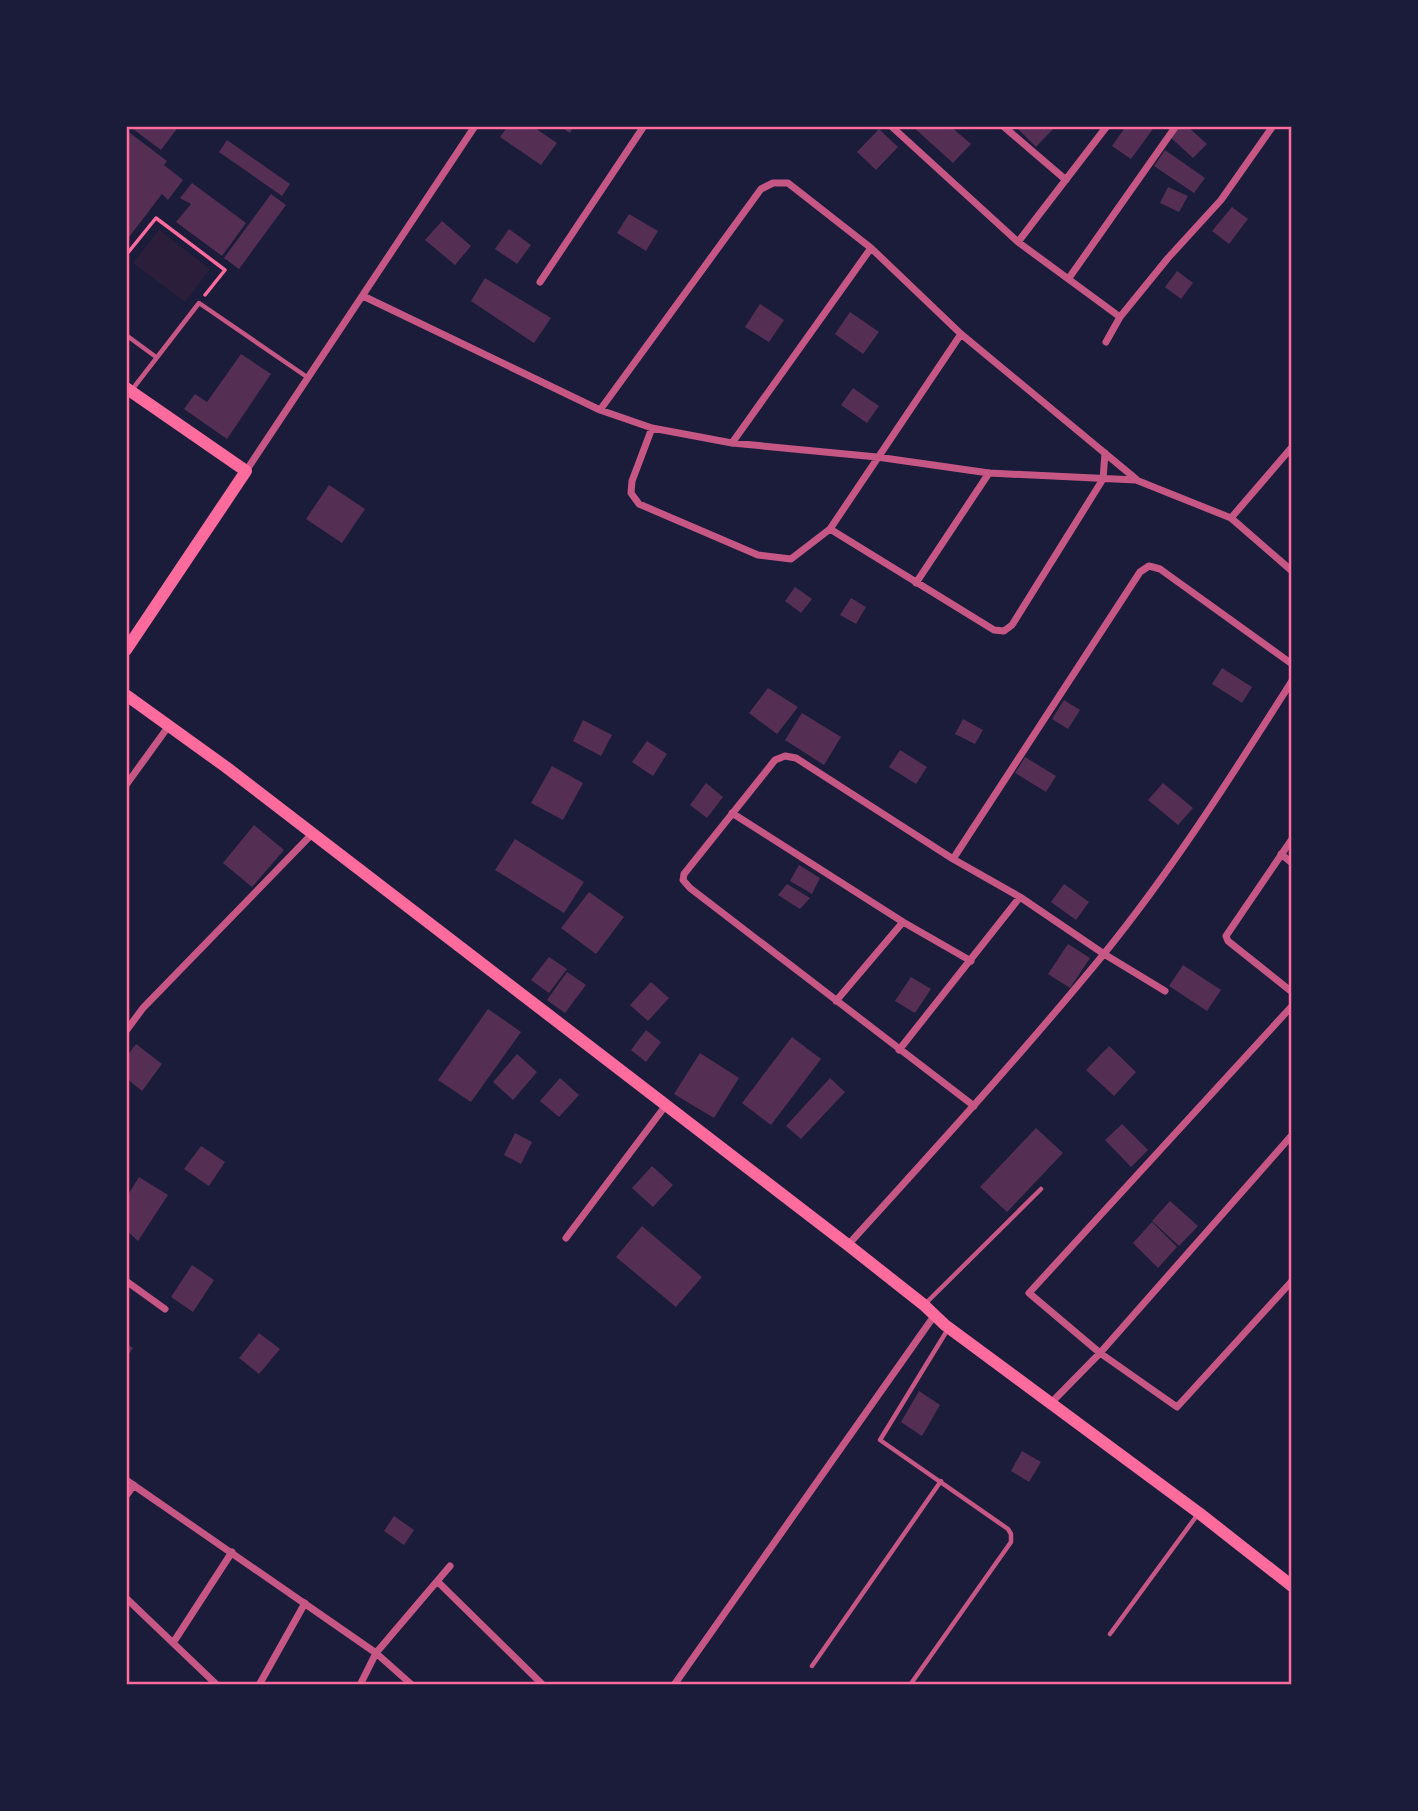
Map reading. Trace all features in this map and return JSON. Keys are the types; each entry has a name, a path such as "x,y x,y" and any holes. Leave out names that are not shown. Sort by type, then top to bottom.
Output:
{"main road":[{"path":"126,650 246,471 128,390"},
{"path":"126,695 226,767 848,1245 949,1328 1199,1513 1292,1586"}],"street":[{"path":"246,471 475,126"},
{"path":"540,282 644,126"},
{"path":"892,126 1018,242 1120,317"},
{"path":"1003,126 1066,180"},
{"path":"1018,242 1107,126"},
{"path":"1069,278 1175,126"},
{"path":"1106,342 1120,317 1168,258 1221,200 1273,126"},
{"path":"600,410 761,189 773,183 788,183 871,248 961,334 1136,480 1231,518 1292,570"},
{"path":"732,443 871,248"},
{"path":"363,296 600,410 652,428 732,443 877,457 989,473 1136,480"},
{"path":"652,428 632,481 631,493 639,504 758,555 791,559 831,529 961,334"},
{"path":"1231,518 1292,447"},
{"path":"831,529 994,630 1004,631 1012,625 1103,479 1105,453"},
{"path":"916,583 989,473"},
{"path":"953,859 1140,572 1149,566 1160,569 1292,664"},
{"path":"848,1245 974,1106 1104,954 1201,825 1292,681"},
{"path":"126,785 168,727"},
{"path":"974,1106 683,880 684,874 775,760 796,758 1165,991"},
{"path":"732,813 903,922 971,961"},
{"path":"126,1031 312,834"},
{"path":"1292,839 1226,939 1292,992"},
{"path":"1281,854 1292,863"},
{"path":"899,1050 1020,897"},
{"path":"836,1001 903,922"},
{"path":"1292,1006 1029,1291 1100,1353 1175,1406 1180,1406 1292,1282"},
{"path":"566,1238 666,1105"},
{"path":"1051,1403 1100,1353 1292,1135"},
{"path":"126,1296 130,1284 165,1309"},
{"path":"674,1685 934,1316"},
{"path":"126,1479 376,1653 412,1685"},
{"path":"126,1496 134,1485"},
{"path":"173,1643 232,1552"},
{"path":"360,1685 376,1653 450,1566"},
{"path":"438,1582 543,1685"},
{"path":"126,1598 217,1685"},
{"path":"259,1685 305,1603"}],"lane":[{"path":"128,390 199,303 308,378"},
{"path":"126,335 157,357"},
{"path":"924,1305 1041,1189"},
{"path":"910,1685 1010,1542 1011,1534 1008,1529 941,1480 880,1440 949,1328"},
{"path":"812,1666 941,1480"},
{"path":"1110,1634 1199,1513"}],"path":[{"path":"126,255 156,218 225,270 199,303"}],"shaded area":[{"path":"159,230 210,269 185,302 133,263"}],"building":[{"path":"129,126 179,126 161,150"},
{"path":"508,126 532,126 557,143 541,165 500,137"},
{"path":"559,126 574,126 570,133"},
{"path":"912,126 950,126 971,144 953,163"},
{"path":"1015,126 1056,126 1036,147"},
{"path":"1126,126 1155,126 1131,159 1112,146"},
{"path":"1180,126 1187,126 1207,144 1193,158 1170,137"},
{"path":"879,129 898,147 876,170 857,152"},
{"path":"126,130 167,161 164,165 183,180 168,200 162,194 126,241"},
{"path":"227,140 290,184 282,196 219,152"},
{"path":"1165,150 1205,178 1194,193 1154,166"},
{"path":"192,183 246,223 222,256 176,222 191,204 180,198"},
{"path":"1168,187 1188,196 1179,212 1160,203"},
{"path":"271,194 286,205 239,269 224,258"},
{"path":"1232,207 1248,219 1229,244 1212,231"},
{"path":"629,214 658,231 646,251 617,233"},
{"path":"442,221 471,246 455,265 425,240"},
{"path":"509,229 531,245 517,264 495,249"},
{"path":"1177,271 1193,283 1181,299 1165,287"},
{"path":"485,278 551,318 534,343 471,301"},
{"path":"760,304 784,320 769,342 745,327"},
{"path":"850,312 879,332 863,354 835,334"},
{"path":"241,354 271,374 227,439 184,409 195,394 207,402"},
{"path":"853,388 879,406 867,423 841,405"},
{"path":"329,485 365,509 342,543 306,519"},
{"path":"795,587 812,599 801,613 785,601"},
{"path":"851,598 866,607 856,624 840,615"},
{"path":"1222,668 1252,687 1242,703 1212,684"},
{"path":"768,688 798,707 777,734 749,713"},
{"path":"1064,700 1080,710 1068,729 1052,719"},
{"path":"802,713 841,737 824,765 785,740"},
{"path":"963,719 983,730 975,744 955,734"},
{"path":"583,720 612,735 601,756 573,741"},
{"path":"647,741 667,754 653,776 632,762"},
{"path":"900,750 927,767 916,784 889,767"},
{"path":"1025,757 1056,776 1046,792 1015,773"},
{"path":"552,766 583,783 563,820 531,803"},
{"path":"706,783 723,797 707,818 690,805"},
{"path":"1163,783 1193,808 1178,825 1148,800"},
{"path":"254,825 284,850 252,887 223,863"},
{"path":"515,839 584,882 564,913 495,870"},
{"path":"799,865 820,878 812,894 790,881"},
{"path":"787,884 810,898 800,909 778,895"},
{"path":"1064,884 1089,902 1076,920 1051,902"},
{"path":"589,892 624,917 596,954 561,928"},
{"path":"1068,944 1090,958 1070,988 1048,974"},
{"path":"549,957 567,969 549,993 531,980"},
{"path":"1183,965 1221,990 1207,1011 1169,986"},
{"path":"567,972 586,985 565,1013 547,1000"},
{"path":"911,977 931,989 915,1013 895,1001"},
{"path":"651,982 669,998 648,1021 630,1005"},
{"path":"488,1009 521,1032 471,1102 438,1080"},
{"path":"646,1030 661,1042 646,1062 631,1050"},
{"path":"792,1037 821,1059 771,1125 742,1103"},
{"path":"136,1044 162,1064 142,1091 126,1078 126,1057"},
{"path":"1109,1046 1136,1072 1114,1096 1086,1070"},
{"path":"700,1053 739,1078 714,1118 674,1094"},
{"path":"517,1054 537,1072 513,1100 493,1082"},
{"path":"560,1078 579,1095 559,1117 540,1101"},
{"path":"830,1078 845,1092 801,1139 786,1126"},
{"path":"1122,1124 1148,1150 1131,1167 1105,1140"},
{"path":"1036,1128 1063,1153 1007,1212 980,1187"},
{"path":"515,1133 532,1142 521,1164 504,1155"},
{"path":"201,1146 225,1162 209,1186 184,1169"},
{"path":"652,1166 673,1185 653,1207 632,1188"},
{"path":"139,1177 168,1195 138,1241 126,1230 126,1198"},
{"path":"1170,1201 1198,1226 1179,1246 1152,1221"},
{"path":"1152,1222 1177,1247 1158,1268 1133,1243"},
{"path":"642,1226 702,1277 676,1307 616,1257"},
{"path":"192,1265 214,1280 193,1312 171,1297"},
{"path":"259,1333 280,1349 259,1374 239,1358"},
{"path":"126,1343 133,1348 126,1358"},
{"path":"919,1391 940,1405 922,1436 901,1422"},
{"path":"1022,1451 1041,1462 1029,1482 1011,1471"},
{"path":"394,1516 414,1530 404,1545 384,1531"}]}
